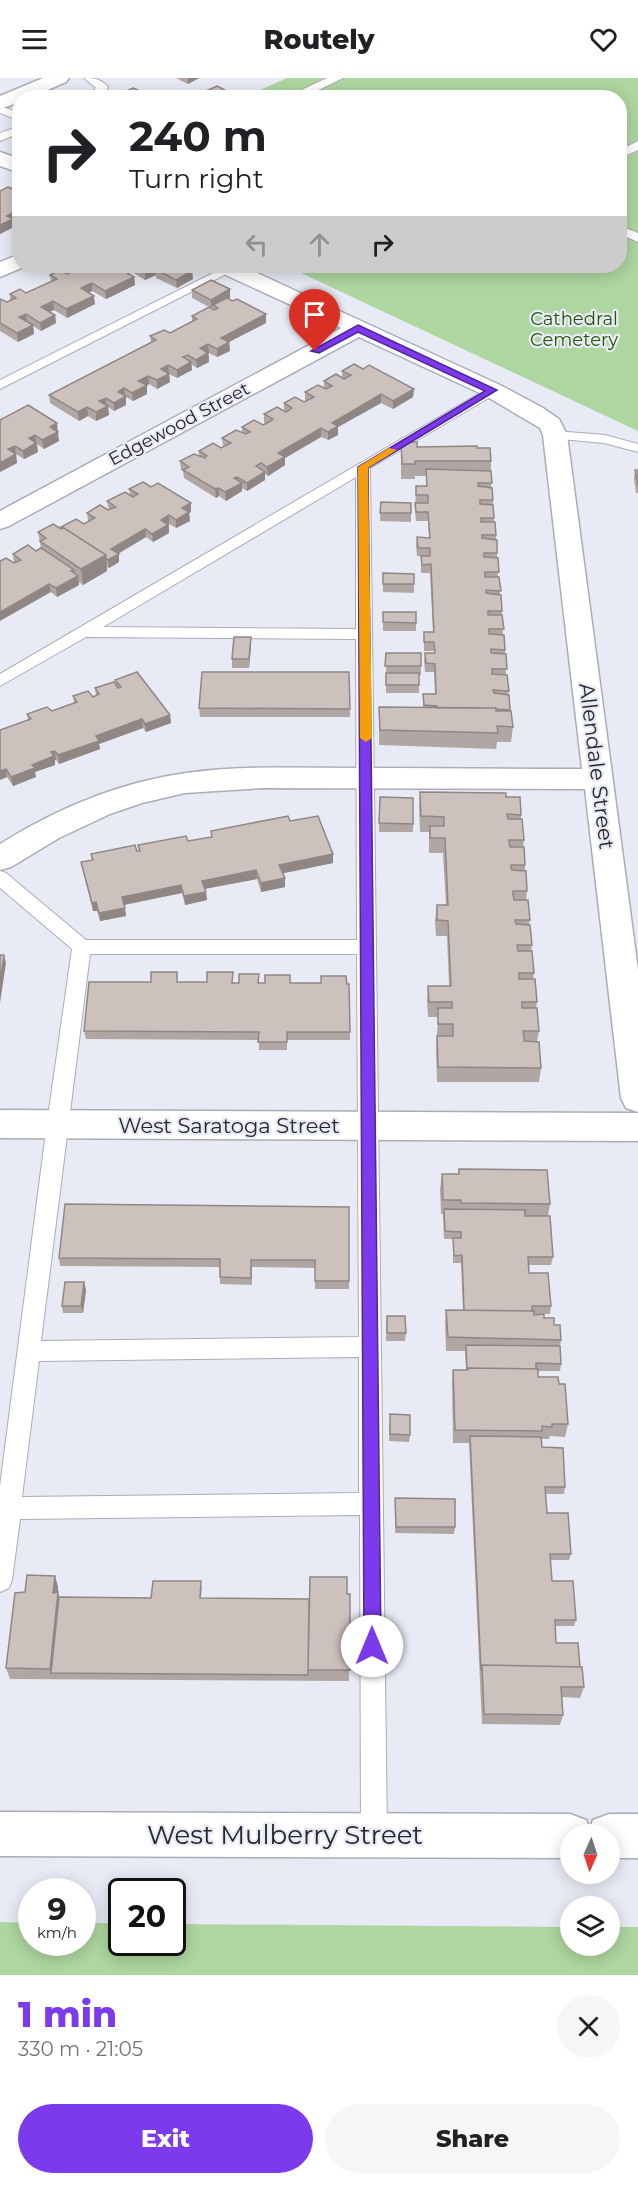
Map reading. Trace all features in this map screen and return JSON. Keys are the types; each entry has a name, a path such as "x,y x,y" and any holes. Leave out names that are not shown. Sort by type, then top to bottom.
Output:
{"street":[{"path":"25,90 44,80"},
{"path":"242,273 492,390 543,419 550,424 555,435"},
{"name":"Edgewood Street","path":"0,521 358,328"},
{"name":"Allendale Street","path":"555,435 634,1042 638,1098"},
{"path":"0,859 30,839 80,814 137,793 185,783 253,778 599,779"},
{"name":"West Saratoga Street","path":"0,1124 638,1127"},
{"name":"West Mulberry Street","path":"0,1834 560,1836"},
{"path":"620,1836 638,1836"}],"lane":[{"path":"90,78 102,87 101,90"},
{"path":"309,90 337,78"},
{"path":"0,385 217,273"},
{"path":"0,681 492,390"},
{"path":"555,435 605,439 638,448"},
{"path":"363,467 374,1835"},
{"path":"82,632 365,634"},
{"path":"0,878 82,946 367,947"},
{"path":"0,1581 57,1124 82,946"},
{"path":"29,1351 370,1347"},
{"path":"8,1508 371,1504"}],"green space":[{"name":"Cathedral Cemetery","path":"287,78 638,78 638,431 301,273 627,273 627,90 260,90"},
{"path":"0,1922 18,1923 18,1956 96,1956 96,1923 108,1923 108,1956 186,1956 186,1924 560,1927 560,1956 620,1956 620,1927 638,1927 638,1975 0,1975"}],"building":[{"path":"217,86 225,90 208,90"},
{"path":"8,187 12,189 12,213 7,216 12,219 0,225 0,191"},
{"path":"54,273 127,273 134,277 105,291 92,283 87,285 81,288 94,296 66,309 53,301 41,307 55,315 40,323 26,314 19,317 33,325 17,333 0,323 0,299 7,302 16,298 10,294 20,289 26,293 57,279 50,275"},
{"path":"163,273 188,273 176,280"},
{"path":"211,280 230,289 211,300 192,290"},
{"path":"227,298 232,301 237,299 266,314 221,338 229,342 217,349 208,344 200,348 208,353 196,360 188,355 183,357 191,362 177,370 168,365 161,369 169,374 157,380 148,376 138,381 147,385 132,393 124,388 118,392 126,396 114,403 106,398 99,401 108,406 96,412 87,407 78,412 49,395 156,340 150,336 164,330 170,333 197,319 192,316 209,307 214,310 218,308 213,305"},
{"path":"354,364 363,369 369,365 414,389 393,401 381,394 332,423 338,426 328,432 321,428 278,453 285,457 267,467 261,463 256,466 265,472 247,483 237,477 234,478 242,483 225,492 219,488 215,489 183,470 189,467 180,461 194,454 205,458 207,456 199,451 213,443 221,448 231,443 222,438 236,430 246,434 250,432 242,427 254,420 263,425 269,422 273,419 264,414 277,407 286,412 292,408 284,403 295,397 304,402 314,397 305,392 318,385 326,389 332,386 324,381 336,374 344,379 351,375 342,371"},
{"path":"28,405 57,423 50,427 58,432 42,440 35,435 29,438 36,443 23,451 15,446 8,449 16,454 0,463 0,420"},
{"path":"401,442 417,442 417,447 477,446 477,448 490,448 491,461 415,461 415,464 402,464"},
{"path":"426,469 491,471 492,483 478,483 478,486 492,488 493,500 480,500 480,504 493,505 494,518 481,518 481,522 495,522 496,535 482,535 482,538 497,540 497,553 484,553 484,557 498,558 499,572 485,572 485,577 499,577 501,591 486,590 486,593 501,595 502,611 488,611 488,615 502,615 504,629 489,629 489,634 504,635 505,650 491,649 491,653 506,654 507,669 492,669 492,674 507,675 509,691 493,690 494,693 509,695 510,710 437,708 437,706 424,705 423,694 436,694 435,664 426,663 425,653 435,653 434,642 424,642 424,632 434,632 431,564 422,565 421,556 430,556 430,548 418,548 417,537 430,538 428,512 416,512 415,503 428,503 428,495 416,495 416,486 427,486"},
{"path":"143,482 151,487 158,483 191,503 182,508 189,512 176,520 169,515 161,520 168,525 152,534 145,529 111,549 119,554 108,560 106,555 61,527 76,519 84,524 95,518 87,513 100,505 108,510 116,507 107,501 125,492 133,497 138,494 129,489"},
{"path":"381,502 411,503 411,513 380,513"},
{"path":"53,524 61,529 64,528 106,555 81,569 40,541 46,538 38,532"},
{"path":"28,545 36,551 41,548 74,570 71,571 78,576 56,588 49,584 0,612 0,561 6,558 14,563 21,560 13,554"},
{"path":"383,573 414,574 414,584 383,584"},
{"path":"383,612 416,612 416,623 383,622"},
{"path":"234,637 251,637 249,659 232,659"},
{"path":"386,653 421,653 421,666 385,666"},
{"path":"137,672 170,715 145,724 142,719 96,736 99,741 58,755 55,751 51,752 54,756 32,765 35,768 11,777 6,769 0,771 0,730 31,719 27,714 47,707 52,711 77,702 73,696 88,691 93,697 99,694 95,688 114,682 118,688 121,687 115,680"},
{"path":"202,672 349,672 350,709 199,708"},
{"path":"386,673 419,673 419,685 386,685"},
{"path":"379,707 496,708 496,711 511,711 513,727 497,726 498,733 380,730"},
{"path":"420,792 506,793 506,797 520,797 521,815 507,814 508,819 522,819 524,840 509,840 509,842 510,847 524,847 525,865 511,865 511,868 526,871 527,891 513,891 513,894 514,900 528,900 530,920 515,920 516,924 530,925 532,945 517,945 518,951 532,951 534,973 519,973 519,979 535,979 537,1002 522,1002 522,1008 537,1008 539,1031 523,1031 524,1041 539,1042 541,1068 438,1067 437,1036 453,1036 453,1024 438,1024 438,1008 452,1008 452,1002 429,1002 428,986 451,986 448,921 437,920 437,905 448,905 445,838 430,838 430,826 444,826 444,817 421,816"},
{"path":"380,797 413,798 413,824 379,823"},
{"path":"288,816 290,821 318,816 333,854 279,865 285,878 261,883 256,870 202,881 206,892 184,896 181,885 122,897 125,908 99,913 96,902 92,903 81,862 93,860 91,854 135,845 137,851 140,851 138,845 186,836 188,841 212,837 211,831"},
{"path":"0,955 4,955 0,983"},
{"path":"151,972 177,972 177,982 207,982 207,972 233,972 232,983 239,983 239,974 259,974 258,983 265,983 265,975 290,975 290,983 321,983 321,976 346,976 347,984 349,984 350,1032 287,1032 287,1042 258,1042 259,1032 84,1031 89,982 151,982"},
{"path":"459,1169 547,1170 550,1204 461,1203 461,1200 443,1200 442,1174 459,1174"},
{"path":"65,1204 349,1207 349,1281 315,1281 315,1260 251,1260 251,1278 220,1277 220,1259 59,1258"},
{"path":"444,1209 525,1210 525,1216 550,1216 553,1257 528,1257 529,1273 548,1273 551,1306 532,1306 532,1311 464,1310 462,1255 454,1256 453,1238 461,1238 461,1232 445,1231"},
{"path":"65,1282 84,1282 81,1306 62,1306"},
{"path":"446,1310 534,1311 534,1315 544,1314 544,1318 554,1318 554,1325 560,1325 561,1340 448,1337"},
{"path":"387,1316 405,1316 406,1333 387,1333"},
{"path":"466,1345 560,1346 561,1364 536,1363 536,1369 468,1368 467,1370"},
{"path":"468,1368 538,1369 538,1377 558,1377 559,1384 565,1384 568,1424 542,1426 542,1431 455,1430 453,1370 468,1370"},
{"path":"390,1414 410,1415 410,1435 390,1434"},
{"path":"470,1436 541,1437 542,1447 563,1448 565,1487 545,1487 547,1513 568,1513 571,1554 550,1554 552,1581 573,1581 576,1620 555,1620 556,1643 578,1643 580,1667 482,1665 481,1670"},
{"path":"395,1498 455,1499 455,1527 396,1527"},
{"path":"27,1575 55,1576 53,1593 58,1592 50,1669 6,1668 15,1593 25,1592"},
{"path":"310,1577 347,1577 347,1594 350,1594 350,1670 308,1670"},
{"path":"153,1581 201,1581 200,1598 309,1599 308,1675 51,1673 59,1597 151,1598"},
{"path":"482,1665 582,1667 584,1687 561,1687 563,1715 484,1714"}],"slow traffic":[{"path":"366,738 363,467 392,450"}],"route":[{"path":"315,351 358,328 492,390 363,467 372,1646"}]}
